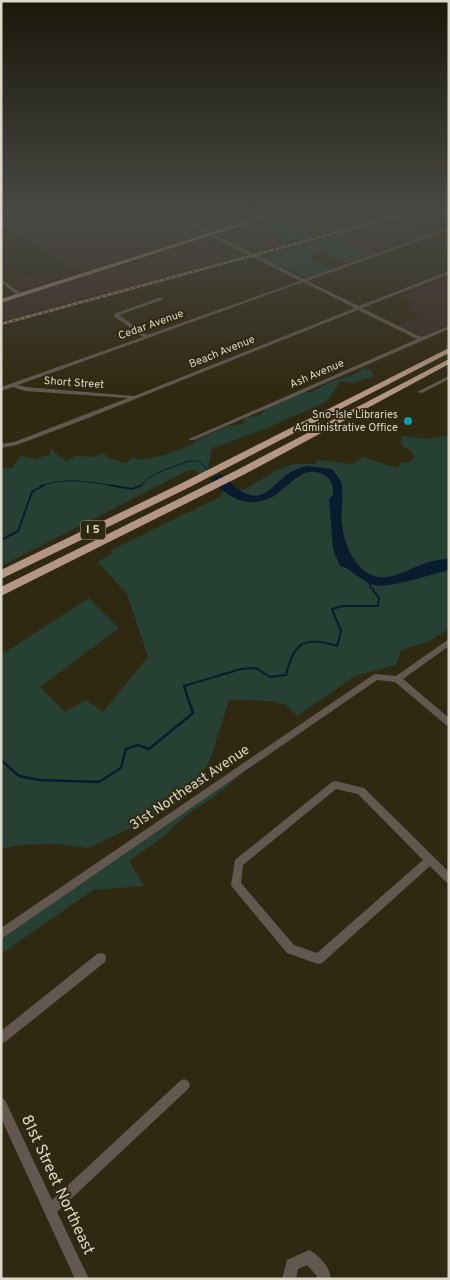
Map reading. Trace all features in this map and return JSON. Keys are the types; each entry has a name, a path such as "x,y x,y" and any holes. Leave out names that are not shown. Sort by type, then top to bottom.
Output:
{"highway":[{"name":"I 5","path":"1,575 220,468 449,350"},
{"name":"I 5","path":"1,592 240,472 449,361"}],"main road":[{"path":"1,301 93,272"}],"street":[{"path":"286,272 421,339"},
{"name":"Cedar Avenue","path":"1,389 327,272"},
{"name":"Beach Avenue","path":"1,446 33,437 449,272"},
{"path":"1,280 20,295"},
{"path":"147,337 116,315 160,298"},
{"name":"Ash Avenue","path":"192,438 449,327"},
{"path":"420,392 449,376"},
{"name":"Short Street","path":"13,385 25,389 135,397"},
{"path":"119,396 119,403"},
{"path":"449,642 397,679 449,723"},
{"name":"31st Northeast Avenue","path":"1,934 376,677 397,679"},
{"path":"430,860 318,959 292,950 236,885 238,863 335,785 361,791 430,860 449,879"},
{"path":"1,1038 101,958"},
{"path":"50,1210 184,1085"},
{"name":"81st Street Northeast","path":"1,1104 82,1279"},
{"path":"289,1279 292,1266 309,1257 324,1274 323,1279"}],"shaded area":[{"path":"103,272 181,272 1,321 1,304"},
{"path":"183,272 201,272 1,326 1,321"},
{"path":"33,275 45,283 19,289 10,282"},
{"path":"449,277 449,325 422,336 398,325 420,316 406,308 414,304 399,296"}],"green space":[{"path":"293,272 322,272 306,277"},
{"path":"363,368 371,370 374,376 353,383 341,381 326,402 265,429 212,448 206,479 195,470 187,471 1,566 1,468 13,468 22,456 37,459 50,456 50,449 66,461 76,456 93,457 104,453 110,459 126,463 133,457 140,460 165,455 189,446 200,438 228,426 243,424 245,418 261,415 275,404 306,391 309,393 332,381 354,375"},
{"path":"449,435 449,629 427,642 401,650 396,665 355,676 297,716 286,705 273,701 229,700 210,760 196,785 150,819 88,848 57,844 19,845 1,849 1,655 89,598 119,628 40,687 65,712 86,700 103,712 148,657 127,594 98,562 113,553 109,551 220,497 222,491 246,489 277,470 293,464 315,464 319,460 352,464 363,457 397,468 402,462 408,463 415,458 411,451 401,445 402,436 428,439"},
{"path":"245,771 214,797 185,816 163,837 129,861 144,886 93,890 1,954 1,936 237,774"}],"water":[{"path":"308,466 332,469 340,480 343,492 342,519 345,540 353,557 364,570 371,575 385,577 397,575 429,562 449,558 449,570 400,583 380,586 369,583 340,566 333,549 329,499 333,494 332,486 329,479 324,475 308,472 301,475 275,495 258,502 243,501 233,497 210,479 220,474 241,491 254,496 271,489 291,472"}],"waterway":[{"path":"140,486 148,478 189,461 198,461 208,470"},
{"path":"40,486 68,481 109,485"},
{"path":"1,540 18,531 32,492 44,485"},
{"path":"109,485 116,486"},
{"path":"109,485 132,489 140,486"},
{"path":"184,686 241,669 256,668 270,677 286,675 293,655 302,644 317,642 337,646 341,631 332,609 343,606 378,606 379,598 370,586 370,583"},
{"path":"1,760 19,776 40,780 99,782 121,768 126,749 138,745 149,749 193,713 184,686"}],"railway":[{"path":"1,324 193,272"}],"place":[{"name":"Sno-Isle Libraries Administrative Office","path":"408,421"}]}
